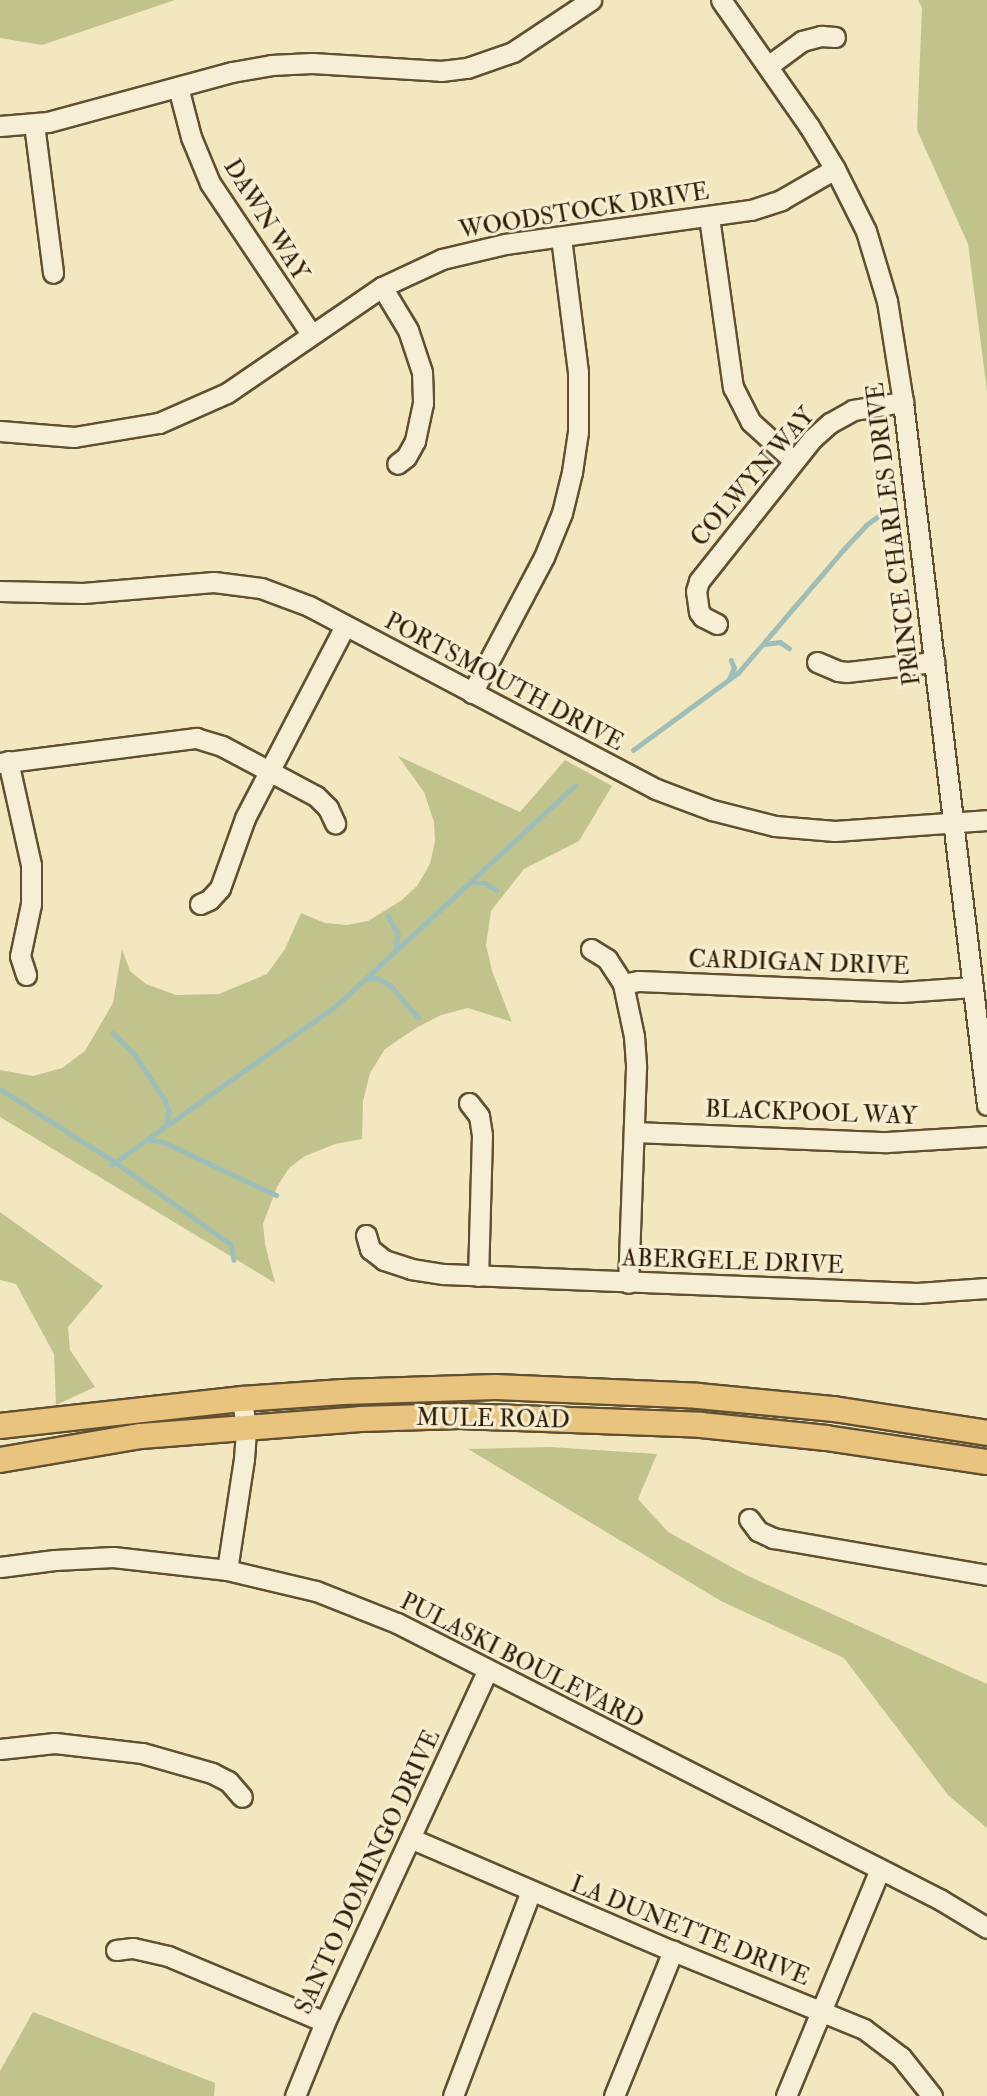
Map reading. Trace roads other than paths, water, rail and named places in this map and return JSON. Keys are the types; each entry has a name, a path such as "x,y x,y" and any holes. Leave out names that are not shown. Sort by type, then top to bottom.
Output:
{"main road":[{"name":"MULE ROAD","path":"0,1426 242,1399 343,1392 540,1388 698,1396 834,1409 987,1433"},
{"name":"MULE ROAD","path":"0,1460 141,1436 360,1419 460,1416 701,1425 826,1438 987,1462"}],"street":[{"path":"0,126 34,124 271,65 312,63 441,71 467,68 513,52 591,0"},
{"name":"PRINCE CHARLES DRIVE","path":"721,0 835,169 856,210 878,266 893,328 987,1105"},
{"path":"768,66 802,41 821,36 835,37"},
{"name":"DAWN WAY","path":"178,87 191,138 210,183 311,334"},
{"path":"34,124 53,273"},
{"name":"WOODSTOCK DRIVE","path":"0,431 74,437 159,423 228,393 382,287 458,254 767,206 835,169"},
{"path":"709,217 733,387 751,422 794,461"},
{"path":"472,693 548,550 562,513 574,462 578,372 561,237"},
{"path":"382,287 415,345 422,382 423,403 415,441 406,457 397,464"},
{"name":"COLWYN WAY","path":"717,624 699,612 696,591 699,581 794,461 821,430 840,416 866,406 903,402"},
{"name":"PORTSMOUTH DRIVE","path":"0,591 83,593 188,583 236,583 286,596 656,789 742,819 835,831 987,820"},
{"path":"200,904 209,900 220,888 241,828 345,626"},
{"path":"817,662 838,671 847,671 934,662"},
{"path":"26,975 20,956 31,904 31,865 4,762 196,738 222,746 323,802 335,823"},
{"path":"591,949 607,959 623,984 635,1044 628,1283"},
{"name":"CARDIGAN DRIVE","path":"623,984 639,981 901,992 973,987"},
{"path":"470,1103 479,1116 482,1135 478,1276"},
{"name":"BLACKPOOL WAY","path":"634,1132 887,1142 987,1136"},
{"name":"ABERGELE DRIVE","path":"366,1235 375,1255 398,1266 435,1273 917,1293 987,1288"},
{"path":"227,1570 244,1459 246,1428 242,1399"},
{"path":"749,1519 758,1531 773,1538 987,1575"},
{"name":"PULASKI BOULEVARD","path":"0,1567 113,1557 227,1570 316,1591 397,1623 879,1871 942,1900 987,1928"},
{"name":"SANTO DOMINGO DRIVE","path":"296,2096 325,2022 488,1670"},
{"path":"0,1749 55,1743 142,1753 212,1773 228,1781 242,1797"},
{"name":"LA DUNETTE DRIVE","path":"411,1838 673,1951 864,2029 889,2046 918,2076 932,2096"},
{"path":"786,2096 879,1871"},
{"path":"453,2096 531,1891"},
{"path":"116,1950 133,1948 168,1956 325,2022"},
{"path":"614,2096 673,1951"}],"waterway":[{"path":"633,750 738,673 843,550 866,525 889,508"},
{"path":"764,644 780,642 789,648"},
{"path":"729,679 734,668 731,661"},
{"path":"111,1165 337,1005 575,785"},
{"path":"471,883 485,883 496,890"},
{"path":"388,916 398,933 396,951"},
{"path":"366,979 377,978 390,985 418,1017"},
{"path":"113,1033 133,1052 165,1100 169,1111 167,1124"},
{"path":"0,1089 115,1162 231,1244 234,1260"},
{"path":"149,1139 166,1143 276,1195"}]}
